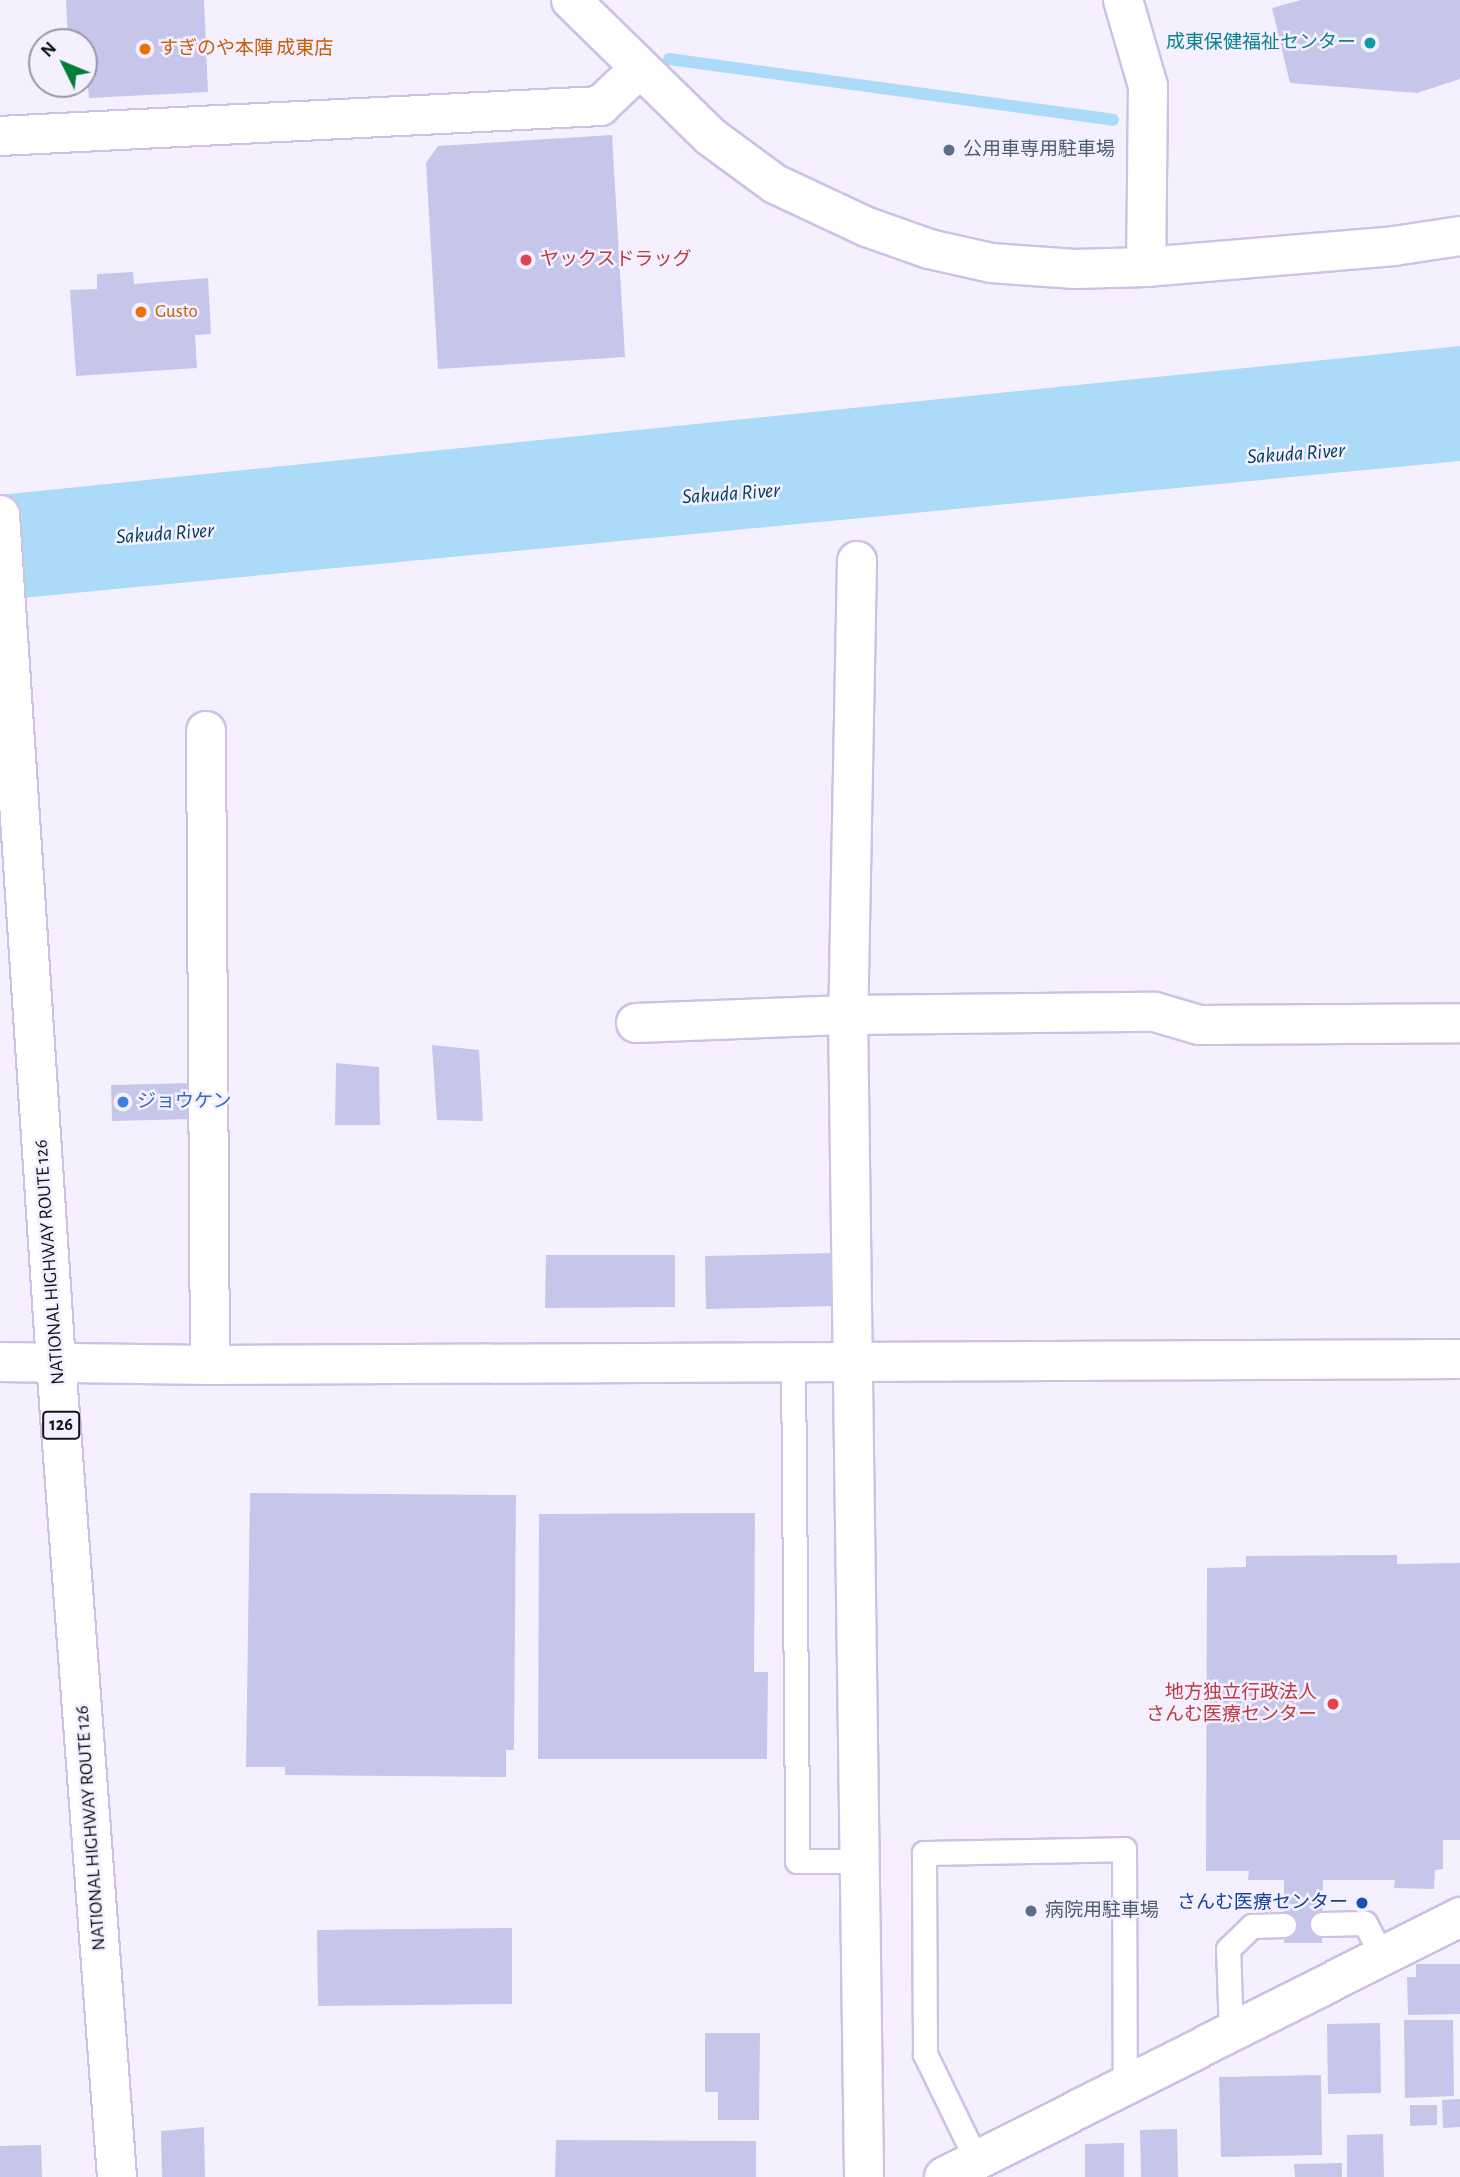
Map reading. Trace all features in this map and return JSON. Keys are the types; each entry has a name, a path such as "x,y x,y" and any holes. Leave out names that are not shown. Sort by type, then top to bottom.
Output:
{"main road":[{"path":"1123,0 1148,86 1146,267"},
{"path":"574,1 639,69 711,137 775,184 867,227 929,249 991,263 1075,269 1146,267 1394,246 1460,236"},
{"path":"0,136 600,106 639,69"},
{"name":"NATIONAL HIGHWAY ROUTE 126","path":"0,515 56,1362 117,2177"},
{"path":"857,561 848,1015 855,1363 864,2177"},
{"path":"205,731 210,1365"},
{"path":"636,1023 848,1015 1155,1012 1199,1025 1460,1023"},
{"path":"0,1363 210,1365 1460,1359"},
{"path":"959,2171 1460,1917"}],"lane":[{"path":"793,1363 797,1861 861,1861"},
{"path":"959,2171 925,2054 924,1853 1124,1849 1125,2085"},
{"path":"1322,1924 1365,1923 1382,1956"},
{"path":"1231,2032 1228,1949 1252,1926 1284,1925"}],"water":[{"name":"Sakuda River","path":"1460,346 1460,461 0,600 0,495"}],"building":[{"name":"すぎのや本陣 成東店","path":"66,0 204,0 208,92 98,98 98,28 67,28"},
{"name":"成東保健福祉センター","path":"1301,0 1460,0 1460,79 1417,93 1290,83 1272,8"},
{"name":"ヤックスドラッグ","path":"612,135 625,357 438,369 426,163 438,146"},
{"name":"Gusto","path":"133,272 134,284 208,278 211,334 195,335 197,368 76,376 70,290 97,289 97,274"},
{"path":"432,1045 479,1050 483,1121 437,1120"},
{"path":"336,1063 379,1067 380,1125 335,1125"},
{"path":"193,1083 194,1119 112,1121 111,1085"},
{"path":"834,1253 834,1306 706,1309 705,1256"},
{"path":"546,1255 675,1255 675,1307 545,1308"},
{"path":"250,1493 516,1495 514,1750 506,1750 506,1777 285,1775 285,1767 246,1767"},
{"path":"755,1513 754,1672 768,1672 767,1759 538,1759 539,1514"},
{"name":"地方独立行政法人 さんむ医療センター","path":"1397,1555 1397,1564 1460,1563 1460,1840 1443,1840 1443,1869 1435,1870 1434,1889 1394,1888 1395,1880 1323,1880 1322,1943 1284,1943 1284,1880 1248,1880 1249,1871 1206,1871 1207,1568 1246,1567 1246,1556"},
{"path":"512,1928 512,2004 318,2006 317,1930"},
{"path":"1416,1964 1460,1964 1460,2014 1408,2015 1407,1977 1416,1977"},
{"path":"1404,2020 1453,2020 1454,2096 1405,2098"},
{"path":"1380,2023 1381,2093 1328,2094 1327,2024"},
{"path":"705,2033 760,2033 759,2120 718,2120 718,2092 705,2092"},
{"path":"1321,2075 1322,2155 1221,2157 1219,2077"},
{"path":"1460,2099 1460,2127 1443,2128 1442,2100"},
{"path":"1410,2105 1437,2105 1437,2125 1410,2126"},
{"path":"204,2127 205,2177 162,2177 161,2131"},
{"path":"1177,2129 1178,2177 1141,2177 1140,2130"},
{"path":"1383,2134 1384,2177 1347,2177 1347,2135"},
{"path":"556,2140 756,2141 756,2177 555,2177"},
{"path":"1124,2143 1124,2177 1085,2177 1085,2144"},
{"path":"41,2145 42,2177 0,2177 0,2146"},
{"path":"1342,2163 1342,2177 1295,2177 1294,2164"}],"waterway":[{"path":"669,59 1113,120"}],"place":[{"name":"成東保健福祉センター","path":"1370,43"},
{"name":"すぎのや本陣 成東店","path":"145,49"},
{"name":"公用車専用駐車場","path":"949,150"},
{"name":"ヤックスドラッグ","path":"526,260"},
{"name":"Gusto","path":"141,312"},
{"name":"ジョウケン","path":"123,1102"},
{"name":"地方独立行政法人 さんむ医療センター","path":"1333,1704"},
{"name":"さんむ医療センター","path":"1362,1903"},
{"name":"病院用駐車場","path":"1031,1911"}]}
